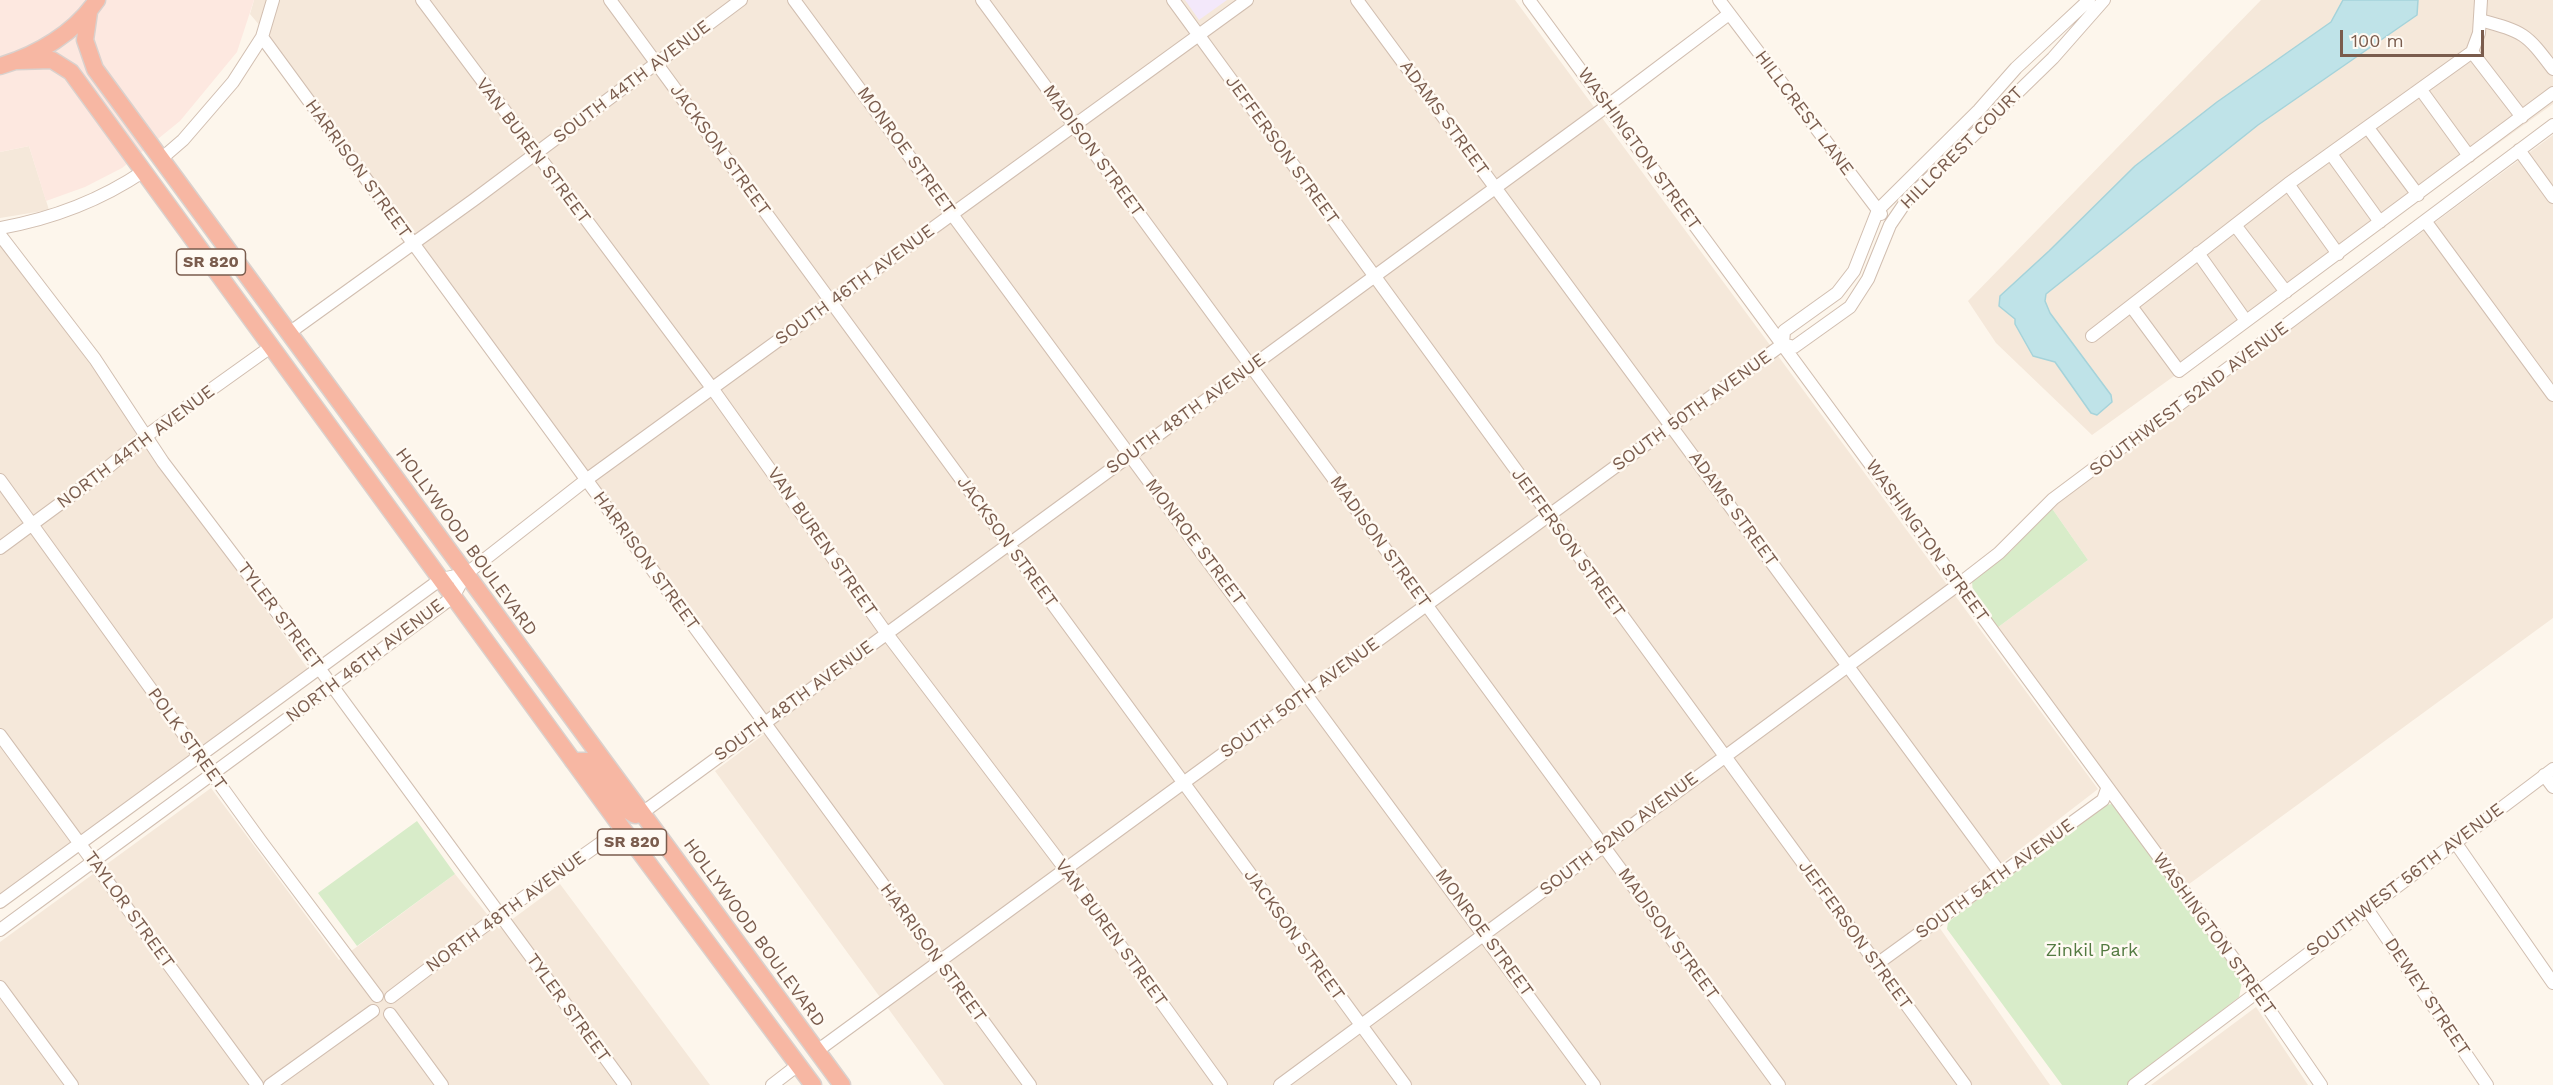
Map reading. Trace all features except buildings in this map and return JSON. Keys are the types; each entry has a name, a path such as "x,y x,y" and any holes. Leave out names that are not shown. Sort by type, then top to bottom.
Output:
{"highway":[{"name":"HOLLYWOOD BOULEVARD","path":"0,66 17,61 59,38 93,6"},
{"name":"HOLLYWOOD BOULEVARD","path":"93,6 85,40 94,69 842,1085"},
{"name":"HOLLYWOOD BOULEVARD","path":"17,61 52,60 71,72 621,828 813,1085"},
{"path":"101,111 114,115 142,154 161,159"},
{"path":"144,171 153,171 160,176 186,210 203,216"},
{"path":"220,274 235,278 270,326 283,333 289,333"},
{"path":"272,346 276,344 289,349 329,404 353,420"},
{"path":"573,761 588,761 620,806 635,815 642,813"},
{"path":"621,828 630,825 640,830 682,884 696,888"},
{"path":"745,994 762,999 805,1053 817,1051"},
{"path":"798,1065 804,1063 812,1067 828,1085"}],"street":[{"path":"161,159 183,140 214,106 262,37 273,0"},
{"name":"VAN BUREN STREET","path":"422,0 712,388 886,634 1066,870 1221,1085"},
{"name":"JACKSON STREET","path":"610,0 1405,1085"},
{"name":"SOUTH 44TH AVENUE","path":"289,333 536,155 741,0"},
{"name":"MONROE STREET","path":"794,0 1485,934 1594,1085"},
{"name":"MADISON STREET","path":"982,0 1779,1085"},
{"name":"JEFFERSON STREET","path":"1173,0 1965,1085"},
{"name":"SOUTH 46TH AVENUE","path":"466,574 586,480 1247,0"},
{"name":"ADAMS STREET","path":"1357,0 2001,874"},
{"name":"WASHINGTON STREET","path":"1529,0 2257,991 2321,1085"},
{"name":"HILLCREST LANE","path":"1719,0 1890,225"},
{"name":"HILLCREST COURT","path":"2089,0 2016,68 1979,110 1878,210 1854,271 1837,293 1784,332 1783,344 1794,347 1850,307 1868,279 1890,225 1907,200 2053,58 2067,39 2104,0"},
{"path":"2092,336 2288,184 2472,52 2479,33 2481,0"},
{"name":"SOUTH 48TH AVENUE","path":"642,813 1496,188 1729,14"},
{"path":"2480,20 2517,30 2529,38 2553,69"},
{"name":"HARRISON STREET","path":"262,37 1030,1085"},
{"path":"2472,52 2522,117"},
{"path":"2421,90 2469,156"},
{"path":"2131,306 2179,371 2553,93"},
{"path":"2553,125 2426,222 2553,395"},
{"path":"2368,128 2418,195"},
{"path":"2519,150 2553,197"},
{"path":"2331,154 2380,222"},
{"path":"0,228 66,211 123,185 144,171"},
{"path":"2288,184 2338,254"},
{"name":"SOUTHWEST 52ND AVENUE","path":"1959,584 1999,553 2053,499 2426,222"},
{"path":"2235,225 2286,292"},
{"name":"TYLER STREET","path":"0,235 86,346 163,462 320,668 625,1085"},
{"path":"2198,253 2246,321"},
{"name":"SOUTH 50TH AVENUE","path":"817,1051 1783,344"},
{"name":"NORTH 44TH AVENUE","path":"0,548 33,525 146,436 272,346"},
{"name":"POLK STREET","path":"0,480 212,774 377,996"},
{"name":"NORTH 46TH AVENUE","path":"0,902 441,579 466,574"},
{"name":"NORTH 46TH AVENUE","path":"0,930 453,597 466,574"},
{"name":"SOUTH 52ND AVENUE","path":"1280,1085 1847,664 1959,584"},
{"name":"TAYLOR STREET","path":"0,735 257,1085"},
{"path":"2549,772 2553,787"},
{"name":"SOUTHWEST 56TH AVENUE","path":"2134,1085 2549,772"},
{"name":"SOUTH 54TH AVENUE","path":"1877,964 2103,800 2107,789"},
{"name":"NORTH 48TH AVENUE","path":"391,997 499,915 621,828"},
{"path":"2455,842 2553,983"},
{"name":"DEWEY STREET","path":"2367,909 2487,1085"},
{"path":"0,987 72,1085"},
{"path":"384,994 391,997 394,1005 390,1014 379,1015 374,1011 372,1004 377,996 384,994"},
{"path":"270,1085 374,1011"},
{"path":"390,1014 442,1085"},
{"path":"772,1085 798,1065"}],"shaded area":[{"path":"0,0 254,0 237,52 180,121 122,168 85,187 46,201 29,146 0,152"},
{"path":"254,0 1515,0 2098,789 1932,917 2050,1085 944,1085 715,771 775,726 276,45 250,14"},
{"path":"1185,0 1227,0 1199,20"},
{"path":"2261,0 2553,0 2553,104 2092,435 1996,343 1968,301"},
{"path":"2553,135 2553,618 2185,887 1997,628 2088,560 2051,507"},
{"path":"29,146 49,210 0,218 0,152"},
{"path":"0,238 308,669 0,895"},
{"path":"211,788 339,960 455,874 499,929 560,884 710,1085 0,1085 0,942"},
{"path":"2256,1007 2308,1085 2151,1085"}],"green space":[{"path":"2051,507 2088,560 1997,628 1973,594 1972,581 2011,551"},
{"name":"Zinkil Park","path":"2113,804 2242,982 2239,997 2127,1085 2062,1085 1947,929 1948,922 2102,805"},
{"path":"417,821 455,874 357,946 318,893"}],"water":[{"path":"2343,0 2418,0 2417,15 2258,125 2046,294 2045,301 2050,313 2111,395 2112,402 2097,415 2091,413 2055,362 2033,356 2015,324 2015,319 1999,306 2000,296 2135,166 2217,102 2331,22"}]}
